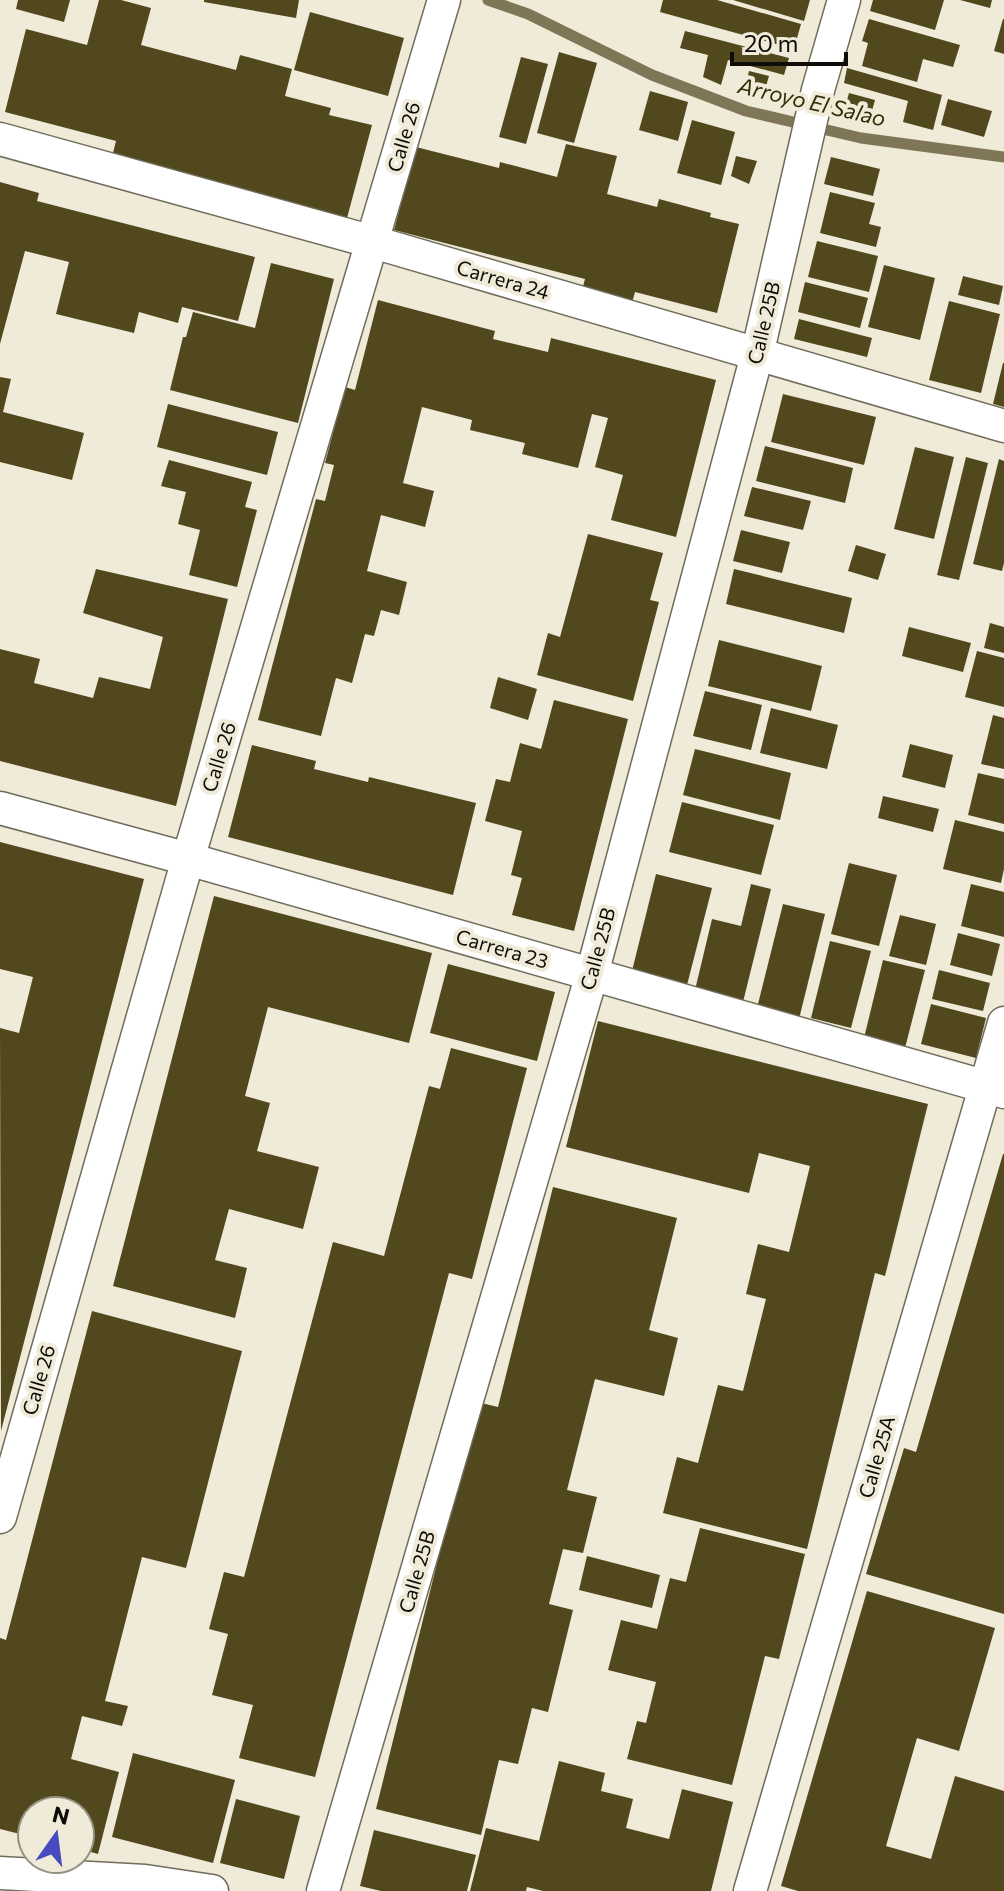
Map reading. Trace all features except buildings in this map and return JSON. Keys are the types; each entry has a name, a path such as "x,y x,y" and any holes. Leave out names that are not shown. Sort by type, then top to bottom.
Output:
{"street":[{"name":"Calle 26","path":"0,1517 188,859 444,0"},
{"name":"Calle 25B","path":"323,1891 592,974 757,355 818,90 844,0"},
{"name":"Carrera 24","path":"0,139 373,242 1004,426"},
{"name":"Carrera 23","path":"0,808 995,1088"},
{"name":"Calle 25A","path":"750,1891 995,1088 1004,1023"},
{"path":"0,1873 212,1891"}],"waterway":[{"name":"Arroyo El Salao","path":"488,0 528,14 652,75 746,111 861,138 1004,157"}]}
